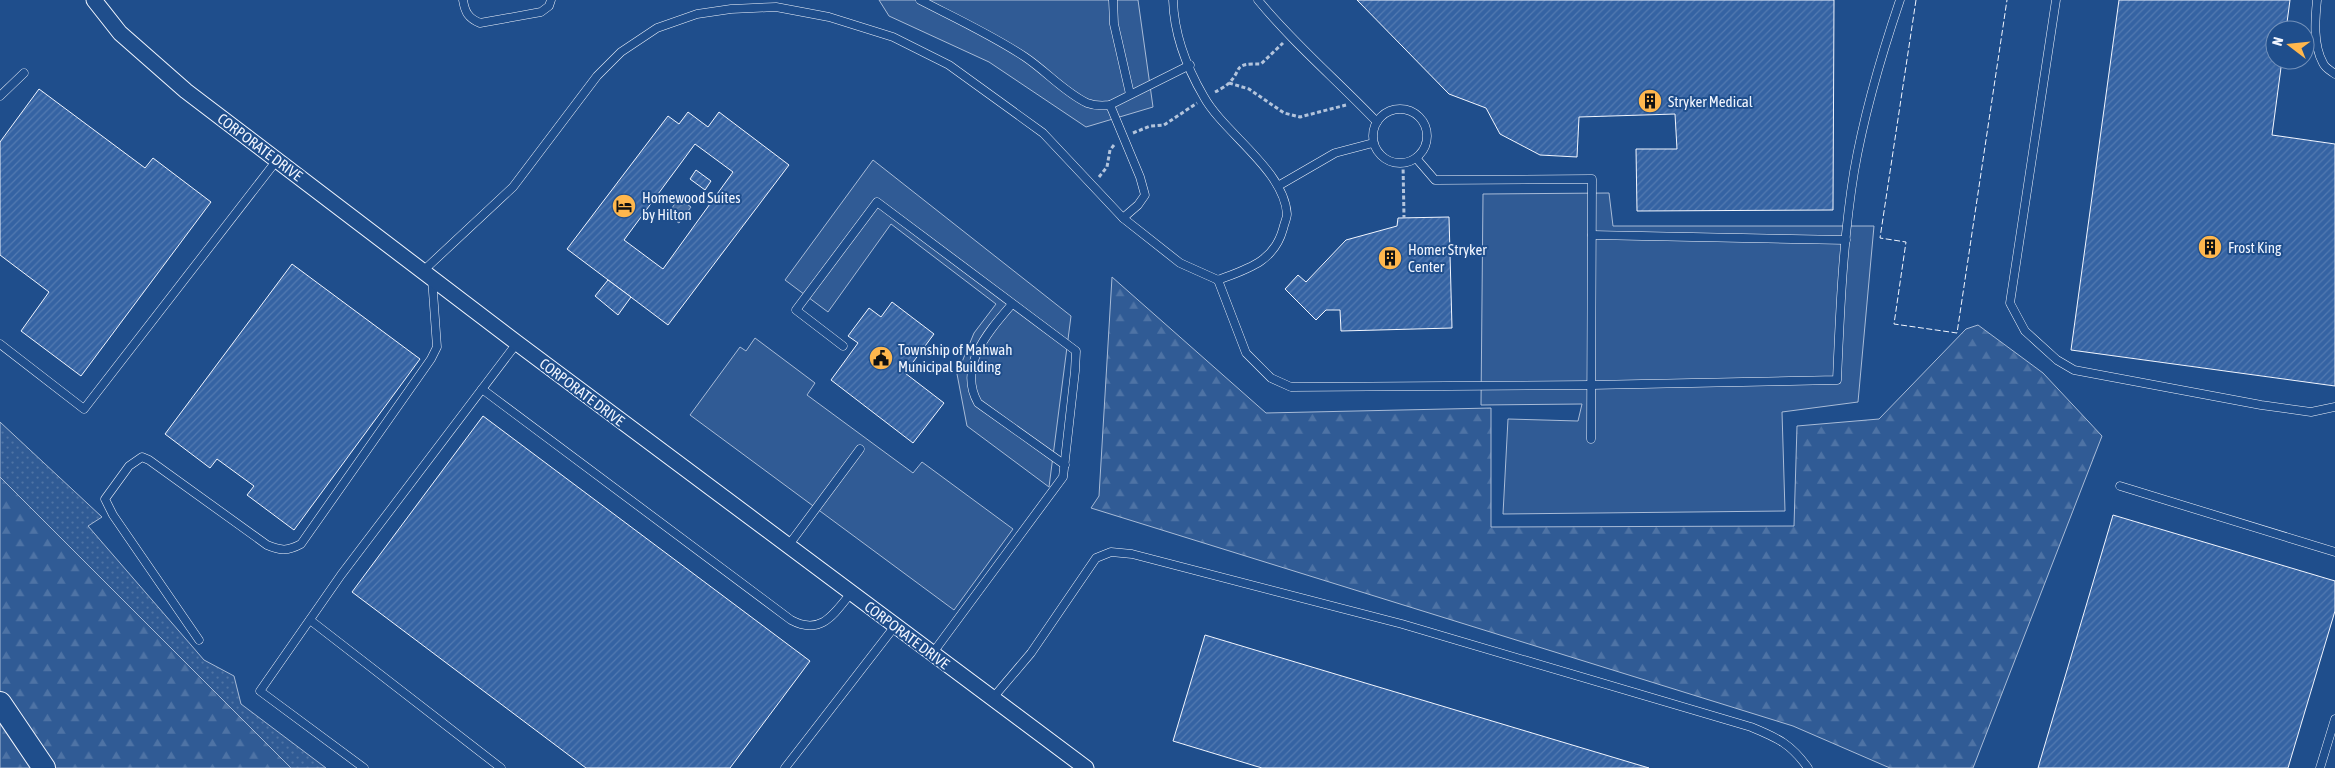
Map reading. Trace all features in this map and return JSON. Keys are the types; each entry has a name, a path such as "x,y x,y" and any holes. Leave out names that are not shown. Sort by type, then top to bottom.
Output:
{"street":[{"name":"CORPORATE DRIVE","path":"94,0 120,33 153,64 517,343 1086,768"},
{"path":"0,703 44,768"}],"lane":[{"path":"463,0 465,11 471,20 480,23 541,12 549,6 551,0"},
{"path":"920,0 973,27 1025,57 1087,103 1098,106 1110,105 1190,65"},
{"path":"1113,0 1114,24 1130,94"},
{"path":"199,640 113,515 105,499 129,466 142,457 149,460 267,545 279,550 290,550 301,544 432,359 437,347 427,274 513,187 597,76 621,52 657,28 697,14 731,9 776,7 829,17 901,41 949,65 1043,133 1122,218 1180,263 1218,280 1245,270 1269,256 1280,241 1287,215 1278,186 1204,98 1180,44 1174,20 1173,0"},
{"path":"1258,0 1290,36 1376,122"},
{"path":"1218,280 1246,354 1271,378 1291,387 1591,385 1837,380 1841,284 1854,171 1881,56 1900,0"},
{"path":"2056,0 2010,303 2025,331 2056,360 2074,370 2311,412 2335,407"},
{"path":"2317,0 2315,19 2317,46 2323,65 2335,74"},
{"path":"0,96 24,74"},
{"path":"1110,105 1140,176 1145,194 1138,205 1122,218"},
{"path":"1404,109 1418,116 1426,129 1427,140 1423,150 1416,158 1403,163 1386,160 1378,153 1373,143 1373,132 1376,122 1384,114 1393,110 1404,109"},
{"path":"1278,186 1335,153 1373,143"},
{"path":"1416,158 1435,180 1592,180 1591,439"},
{"path":"0,344 84,409 277,160"},
{"path":"843,346 796,310 877,202 1076,351 1063,477 932,654"},
{"path":"1592,235 1846,240"},
{"path":"1012,304 982,341 975,358 970,379 972,392 978,403 1064,465"},
{"path":"364,768 260,691 341,575 517,343"},
{"path":"482,389 802,626 813,626 824,622 851,593"},
{"path":"788,546 860,449"},
{"path":"2120,486 2335,552"},
{"path":"992,699 1031,653 1096,558 1111,552 1132,554 1402,624 1752,727 1779,739 1797,752 1808,768"},
{"path":"310,620 501,768"},
{"path":"785,768 895,626"},
{"path":"2321,768 2335,719"}],"path":[{"path":"1092,185 1107,167 1110,150 1116,142 1150,126 1164,125 1230,83 1237,68 1248,64 1261,64 1290,36"},
{"path":"1230,83 1249,89 1284,112 1300,117 1336,109 1357,101"},
{"path":"1403,163 1404,218"}],"green space":[{"path":"1112,277 1266,413 1491,408 1491,527 1794,526 1797,426 1879,419 1966,329 1978,325 2043,373 2102,436 1973,768 1890,768 1793,726 1091,508 1099,496"},
{"path":"0,422 102,517 88,526 204,660 234,676 241,704 326,768 291,768 0,477"},
{"path":"0,477 291,768 0,768"}],"shaded area":[{"path":"879,0 1138,0 1153,107 1086,127 989,62 889,16"},
{"path":"873,160 1071,316 1049,487 967,426 957,374 974,333 996,304 891,224 828,312 785,280"},
{"path":"1609,193 1613,226 1874,226 1858,402 1782,412 1785,511 1503,514 1508,419 1578,421 1582,404 1481,405 1483,194"},
{"path":"755,338 815,383 807,395 913,473 922,462 1013,529 954,610 690,415 740,347 746,351"}],"water":[{"path":"679,198 691,207 679,223 667,215"}],"building":[{"name":"Stryker Medical","path":"1357,0 1834,0 1833,210 1637,211 1636,149 1677,149 1675,114 1579,117 1577,157 1540,155 1500,134 1486,108 1449,94"},
{"name":"Frost King","path":"2119,0 2290,0 2287,20 2265,20 2265,70 2281,70 2272,135 2335,144 2335,386 2071,350"},
{"path":"39,89 145,168 153,158 211,202 81,376 21,331 49,292 0,255 0,142"},
{"name":"Homewood Suites by Hilton","path":"688,112 708,127 719,112 789,165 668,325 567,249 668,116 679,124","holes":["695,144 733,172 663,269 624,240"]},
{"path":"696,170 711,181 705,190 690,179"},
{"name":"Homer Stryker Center","path":"1449,217 1452,328 1341,331 1340,310 1326,310 1316,320 1285,289 1298,275 1306,282 1346,240 1397,226 1398,218"},
{"path":"292,264 420,359 294,530 247,495 254,486 217,459 210,468 165,434"},
{"path":"608,280 631,297 618,315 595,296"},
{"name":"Township of Mahwah Municipal Building","path":"892,302 934,334 905,373 944,403 913,443 831,380 858,343 848,336 869,308 881,317"},
{"path":"483,416 810,661 730,768 586,768 352,592"},
{"path":"2113,515 2335,581 2335,611 2288,768 2038,768"},
{"path":"1205,635 1649,768 1262,768 1173,741"}],"fence":[{"path":"1916,0 1880,238 1906,242 1894,324 1957,333 2007,0"}],"place":[{"name":"Stryker Medical","path":"1650,101"},
{"name":"Homewood Suites by Hilton","path":"624,206"},
{"name":"Frost King","path":"2210,247"},
{"name":"Homer Stryker Center","path":"1390,258"},
{"name":"Township of Mahwah Municipal Building","path":"881,358"}]}
